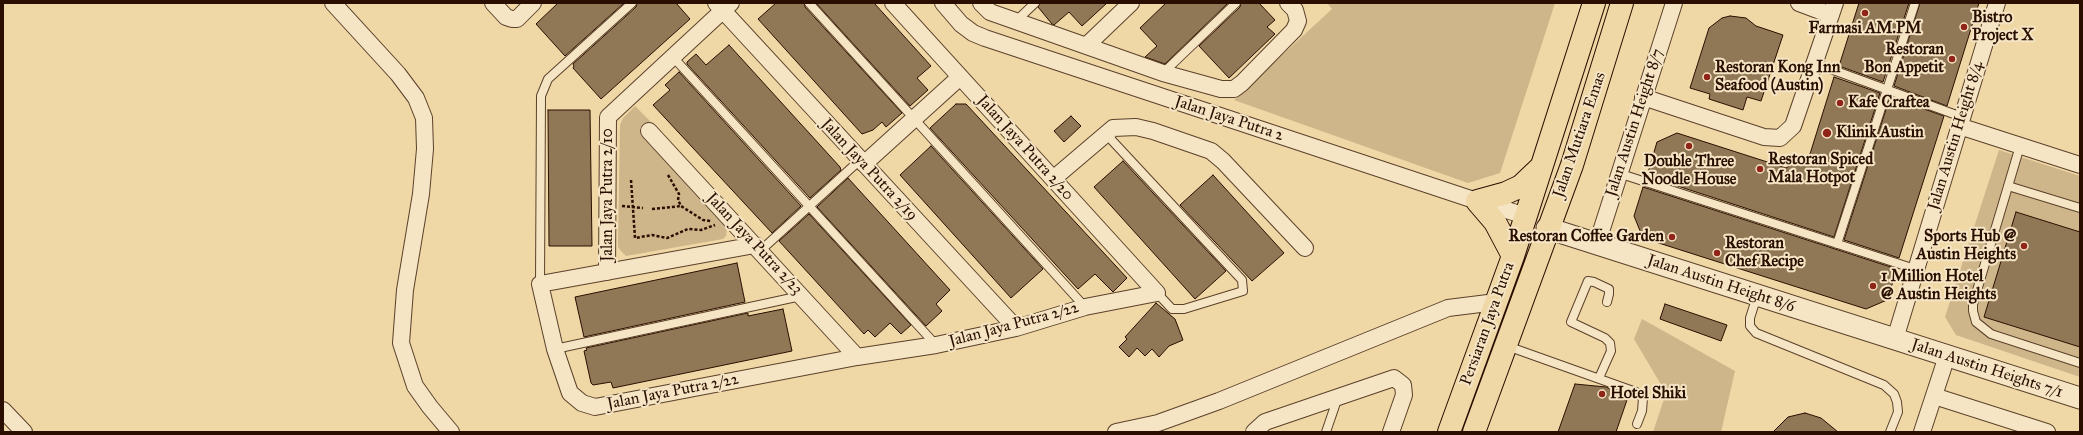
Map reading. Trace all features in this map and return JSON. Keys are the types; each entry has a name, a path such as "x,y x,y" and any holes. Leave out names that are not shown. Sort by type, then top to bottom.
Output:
{"main road":[{"name":"Jalan Mutiara Emas","path":"1526,216 1594,3"},
{"name":"Jalan Mutiara Emas","path":"1534,265 1572,165 1622,3"},
{"path":"1513,256 1495,222 1477,201 1506,193 1521,186 1543,164"},
{"path":"1534,265 1535,229 1526,216 1543,206 1560,175 1572,165"},
{"name":"Persiaran Jaya Putra","path":"1449,432 1526,216"},
{"name":"Persiaran Jaya Putra","path":"1474,432 1534,265"}],"street":[{"path":"333,3 398,74 416,98 424,118 425,149 421,194 405,290 401,343 416,386 430,407 452,432"},
{"path":"492,3 506,17 512,19 517,19 534,3"},
{"name":"Jalan Jaya Putra 2/20","path":"894,3 1157,294"},
{"name":"Jalan Jaya Putra 2","path":"942,3 961,24 973,33 985,38 1526,216"},
{"path":"981,3 990,12 1163,73 1221,89 1234,89 1242,83 1294,30 1298,21 1295,10 1288,3"},
{"path":"1086,46 1131,3"},
{"name":"Jalan Austin Height 8/7","path":"1597,244 1618,173 1674,3"},
{"path":"1643,97 1764,137 1780,138 1793,126 1833,9 1799,3"},
{"name":"Jalan Austin Height 8/4","path":"1895,339 1915,268 1997,3"},
{"name":"Jalan Jaya Putra 2/10","path":"607,272 608,117 673,57 723,6"},
{"name":"Jalan Jaya Putra 2/19","path":"723,6 862,162 1016,328"},
{"path":"862,162 960,77"},
{"path":"1960,121 2020,146 2080,165"},
{"path":"1053,179 1113,128 1136,127 1153,131 1211,151 1223,160 1305,248"},
{"name":"Jalan Jaya Putra 2/23","path":"649,131 857,357"},
{"name":"Jalan Austin Height 8/6","path":"1547,228 1895,339"},
{"path":"540,284 758,248"},
{"name":"Jalan Jaya Putra 2/22","path":"540,284 556,349 570,393 582,402 595,407 857,357 936,345 1016,328 1085,307 1157,294"},
{"path":"1116,432 1158,423 1219,401 1448,308 1496,302"},
{"name":"Jalan Austin Heights 7/1","path":"1895,339 2080,398"},
{"path":"1922,432 1947,356"},
{"path":"1254,432 1265,422 1394,378 1403,385 1404,395 1391,432"},
{"path":"1934,396 2047,432"},
{"path":"3,410 24,432"}],"lane":[{"name":"Jalan Jaya Putra 2/22","path":"540,284 541,96 548,79 632,3"},
{"path":"809,3 1085,307"},
{"path":"1016,21 1035,3"},
{"path":"1163,73 1236,3"},
{"path":"1838,244 1915,3"},
{"path":"673,57 936,345"},
{"path":"1814,63 1888,89 1960,121"},
{"path":"1106,134 1242,280 1243,291 1184,309 1172,309 1157,294"},
{"path":"2020,146 1973,304 1976,322 1991,334 2080,363"},
{"path":"758,248 862,162"},
{"path":"1618,173 1915,268"},
{"path":"2008,186 2080,208"},
{"path":"1600,378 1611,350 1610,343 1605,338 1571,322 1572,314 1588,281 1594,282 1609,289 1610,294 1606,302"},
{"path":"1758,295 1750,318 1750,326 1756,333 1884,385 1894,394 1898,412 1890,432"},
{"path":"556,349 801,296"},
{"path":"1504,345 1636,392 1643,398 1642,411 1637,424"},
{"path":"1326,432 1338,397"}],"path":[{"path":"631,180 634,207 634,235 638,239 652,235 667,238 688,229 701,230 721,223 703,220 680,206 652,209"},
{"path":"608,205 642,208"}],"shaded area":[{"path":"1327,3 1555,3 1500,173 1468,183 1234,100 1332,9"},
{"path":"635,106 651,122 640,133 727,228 726,236 723,239 626,256 618,247 620,125 623,118"},
{"name":"Sports Hub @ Austin Heights","path":"1999,150 2080,176 2080,377 1956,335 1945,317"},
{"path":"1642,319 1735,371 1721,432 1653,432 1666,393 1634,339"}],"building":[{"path":"558,3 624,3 565,56 536,24"},
{"path":"637,3 676,3 690,19 601,99 573,68 573,64 636,7"},
{"path":"776,3 804,3 805,7 902,113 886,127 882,122 873,130 862,134 758,19"},
{"path":"816,3 874,3 931,66 917,78 928,90 910,106"},
{"path":"1040,3 1107,3 1082,26 1069,12 1054,25 1052,24 1038,7"},
{"path":"1166,3 1228,3 1165,64 1145,57 1157,46 1140,28"},
{"path":"1241,3 1259,3 1275,20 1267,27 1275,34 1229,78 1199,46 1240,7"},
{"path":"1859,3 1909,3 1883,82 1839,66"},
{"path":"1920,3 1979,3 1947,106 1894,86"},
{"path":"1730,16 1746,18 1756,26 1783,35 1761,101 1747,97 1743,110 1709,99 1710,94 1690,88 1709,28 1722,18"},
{"path":"729,45 840,167 841,170 810,198 687,64 687,62 696,54 706,65"},
{"path":"679,72 801,206 772,233 653,105 670,90 665,85"},
{"path":"1834,77 1880,93 1834,237 1647,176 1657,142 1677,133 1786,168 1810,154"},
{"path":"1890,97 1944,116 1899,258 1844,240"},
{"path":"956,104 966,104 1127,278 1113,292 1095,274 1078,289 930,128"},
{"path":"548,110 590,110 592,246 549,246"},
{"path":"1071,116 1081,126 1064,142 1054,131"},
{"path":"931,146 1043,269 1011,298 900,175"},
{"path":"1123,161 1226,271 1195,299 1094,187"},
{"path":"1213,175 1284,253 1252,281 1180,205"},
{"path":"848,178 950,290 936,304 942,311 926,326 817,207"},
{"path":"1643,187 1897,269 1887,300 1866,309 1643,238 1634,216"},
{"path":"2016,212 2080,232 2080,347 1984,317"},
{"path":"809,214 911,325 901,334 890,323 875,337 868,330 864,334 779,241"},
{"path":"737,263 745,302 584,337 575,297"},
{"path":"1156,303 1175,319 1183,340 1169,346 1159,357 1152,349 1145,356 1137,348 1129,357 1119,347 1127,339 1125,337"},
{"path":"1665,304 1727,325 1721,341 1660,319"},
{"path":"783,309 792,351 613,388 611,382 593,385 591,383 584,351 587,350 586,348 748,313 748,316"},
{"path":"1575,384 1606,387 1628,397 1616,432 1558,432"},
{"path":"1805,413 1821,418 1838,432 1773,432 1788,417"}],"place":[{"name":"Farmasi AM.PM","path":"1865,13"},
{"name":"Bistro Project X","path":"1964,27"},
{"name":"Restoran Bon Appetit","path":"1952,59"},
{"name":"Restoran Kong Inn Seafood (Austin)","path":"1707,77"},
{"name":"Kafe Craftea","path":"1840,103"},
{"name":"Klinik Austin","path":"1827,133"},
{"name":"Double Three Noodle House","path":"1689,146"},
{"name":"Restoran Spiced Mala Hotpot","path":"1760,169"},
{"name":"Restoran Coffee Garden","path":"1672,237"},
{"name":"Sports Hub @ Austin Heights","path":"2024,246"},
{"name":"Restoran Chef Recipe","path":"1717,253"},
{"name":"1 Million Hotel @ Austin Heights","path":"1873,286"},
{"name":"Hotel Shiki","path":"1602,394"}]}
